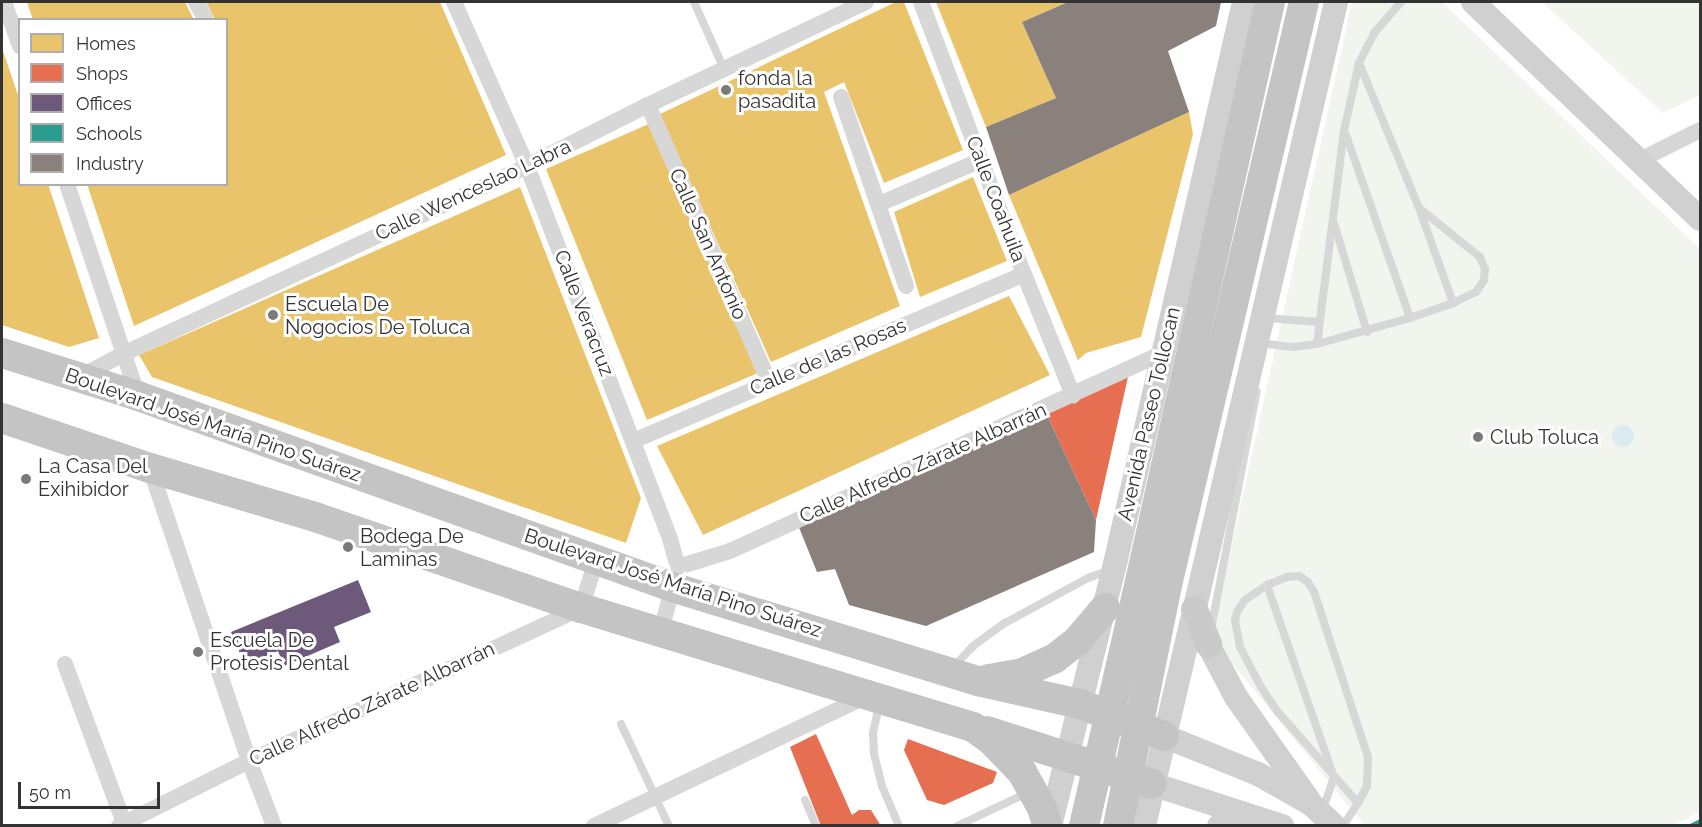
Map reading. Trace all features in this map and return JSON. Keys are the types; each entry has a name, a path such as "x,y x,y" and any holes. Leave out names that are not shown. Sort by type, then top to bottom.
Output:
{"highway":[{"name":"Avenida Paseo Tollocan","path":"1084,825 1270,2"},
{"name":"Avenida Paseo Tollocan","path":"1118,825 1141,577 1304,2"},
{"name":"Boulevard José María Pino Suárez","path":"2,353 138,396 596,561 676,577 978,681 1080,704 1164,736"},
{"path":"2,418 150,468 315,517 581,608 1152,784"},
{"path":"978,681 1022,673 1054,659 1101,622"},
{"path":"973,727 1008,755 1033,790 1049,825"}],"main road":[{"name":"Avenida Paseo Tollocan","path":"1049,825 1101,622 1141,577 1164,352 1244,2"},
{"path":"1144,825 1164,736 1196,645 1194,609 1262,347 1262,318 1336,2"},
{"path":"1473,2 1701,219"},
{"path":"1101,622 1108,657 1133,670 1161,666 1196,645"},
{"path":"1196,645 1322,814"},
{"name":"Boulevard José María Pino Suárez","path":"1164,736 1258,774 1322,814"},
{"path":"1152,784 1277,823"},
{"path":"1219,825 1277,823"}],"street":[{"path":"4,2 18,40"},
{"path":"196,2 205,18"},
{"name":"Calle Veracruz","path":"454,2 527,166 633,441 676,577"},
{"name":"Calle Wenceslao Labra","path":"79,378 125,353 527,166 648,105 866,2"},
{"name":"Calle Coahuila","path":"921,2 1024,274 1073,395"},
{"path":"841,97 906,286"},
{"name":"Calle San Antonio","path":"648,105 769,382"},
{"path":"1638,161 1701,130"},
{"path":"879,204 981,160"},
{"path":"68,186 138,396"},
{"name":"Calle de las Rosas","path":"633,441 1024,274"},
{"name":"Calle Alfredo Zárate Albarrán","path":"676,577 1164,352"},
{"path":"150,468 249,761 274,825"},
{"path":"581,608 596,561"},
{"path":"661,631 676,577"},
{"name":"Calle Alfredo Zárate Albarrán","path":"122,824 249,761 581,608"},
{"path":"65,664 122,824"},
{"path":"594,825 874,697"}],"lane":[{"path":"694,2 724,69"},
{"path":"1317,344 1344,131 1359,63 1374,33 1401,2"},
{"path":"1359,63 1419,208 1453,303"},
{"path":"1344,131 1410,318"},
{"path":"1262,347 1317,344 1367,332 1453,303 1476,292 1484,280 1485,270 1480,257 1419,208"},
{"path":"1333,220 1367,332"},
{"path":"1262,318 1319,322"},
{"path":"1196,645 1260,379"},
{"path":"1343,825 1358,803 1366,786 1368,757 1314,592 1308,582 1299,576 1287,577 1267,585 1245,600 1237,612 1235,621 1240,647 1261,687 1278,712 1358,803"},
{"path":"950,671 973,646 1005,623 1088,578 1141,577"},
{"path":"1267,585 1334,777 1322,814"},
{"path":"874,697 874,754 882,786 899,825"},
{"path":"621,724 669,825"},
{"path":"957,825 1033,790"},
{"path":"805,800 816,825"}],"shaded area":[{"name":"Club Toluca","path":"1352,2 1442,2 1700,249 1700,812 1672,826 1364,825 1231,662 1214,626"},
{"path":"1542,2 1700,2 1700,95 1663,113"},
{"path":"1623,425 1631,428 1634,436 1631,444 1623,447 1615,444 1612,436 1615,428"}],"building: Homes":[{"path":"27,2 185,2 193,18 32,18"},
{"path":"206,2 440,2 506,155 134,326 88,186 228,186 228,18 214,18"},
{"path":"896,2 904,2 963,150 884,183 844,82 824,92 900,306 771,362 660,114"},
{"path":"936,2 1068,2 1022,22 1056,98 986,127"},
{"path":"2,48 18,95 18,186 49,186 99,338 69,347 2,325"},
{"path":"1189,112 1193,134 1141,337 1086,353 1078,360 1009,195"},
{"path":"651,123 758,373 647,420 546,169"},
{"path":"973,177 1007,261 920,297 894,212"},
{"path":"520,187 641,498 626,543 152,377 139,355"},
{"path":"1009,296 1050,375 703,535 657,446"}],"building: Shops":[{"path":"1128,377 1096,520 1046,413"},
{"path":"816,734 852,815 859,810 871,810 881,826 821,826 790,747"},
{"path":"908,739 997,772 993,783 944,805 927,800 904,750"}],"building: Offices":[{"path":"358,580 371,612 334,627 340,642 284,666 278,651 245,665 231,632"}],"building: Schools":[{"path":"1700,819 1700,826 1686,826"}],"building: Industry":[{"path":"1068,2 1221,2 1216,26 1168,51 1189,112 1009,195 986,127 1056,98 1022,22"},
{"path":"1046,413 1096,520 1094,552 926,626 849,605 835,569 817,572 798,525"}],"place":[{"name":"fonda la pasadita","path":"726,90"},
{"name":"Escuela De Nogocios De Toluca","path":"273,315"},
{"name":"Club Toluca","path":"1478,437"},
{"name":"La Casa Del Exihibidor","path":"26,479"},
{"name":"Bodega De Laminas","path":"348,547"},
{"name":"Escuela De Protesis Dental","path":"198,652"}]}
